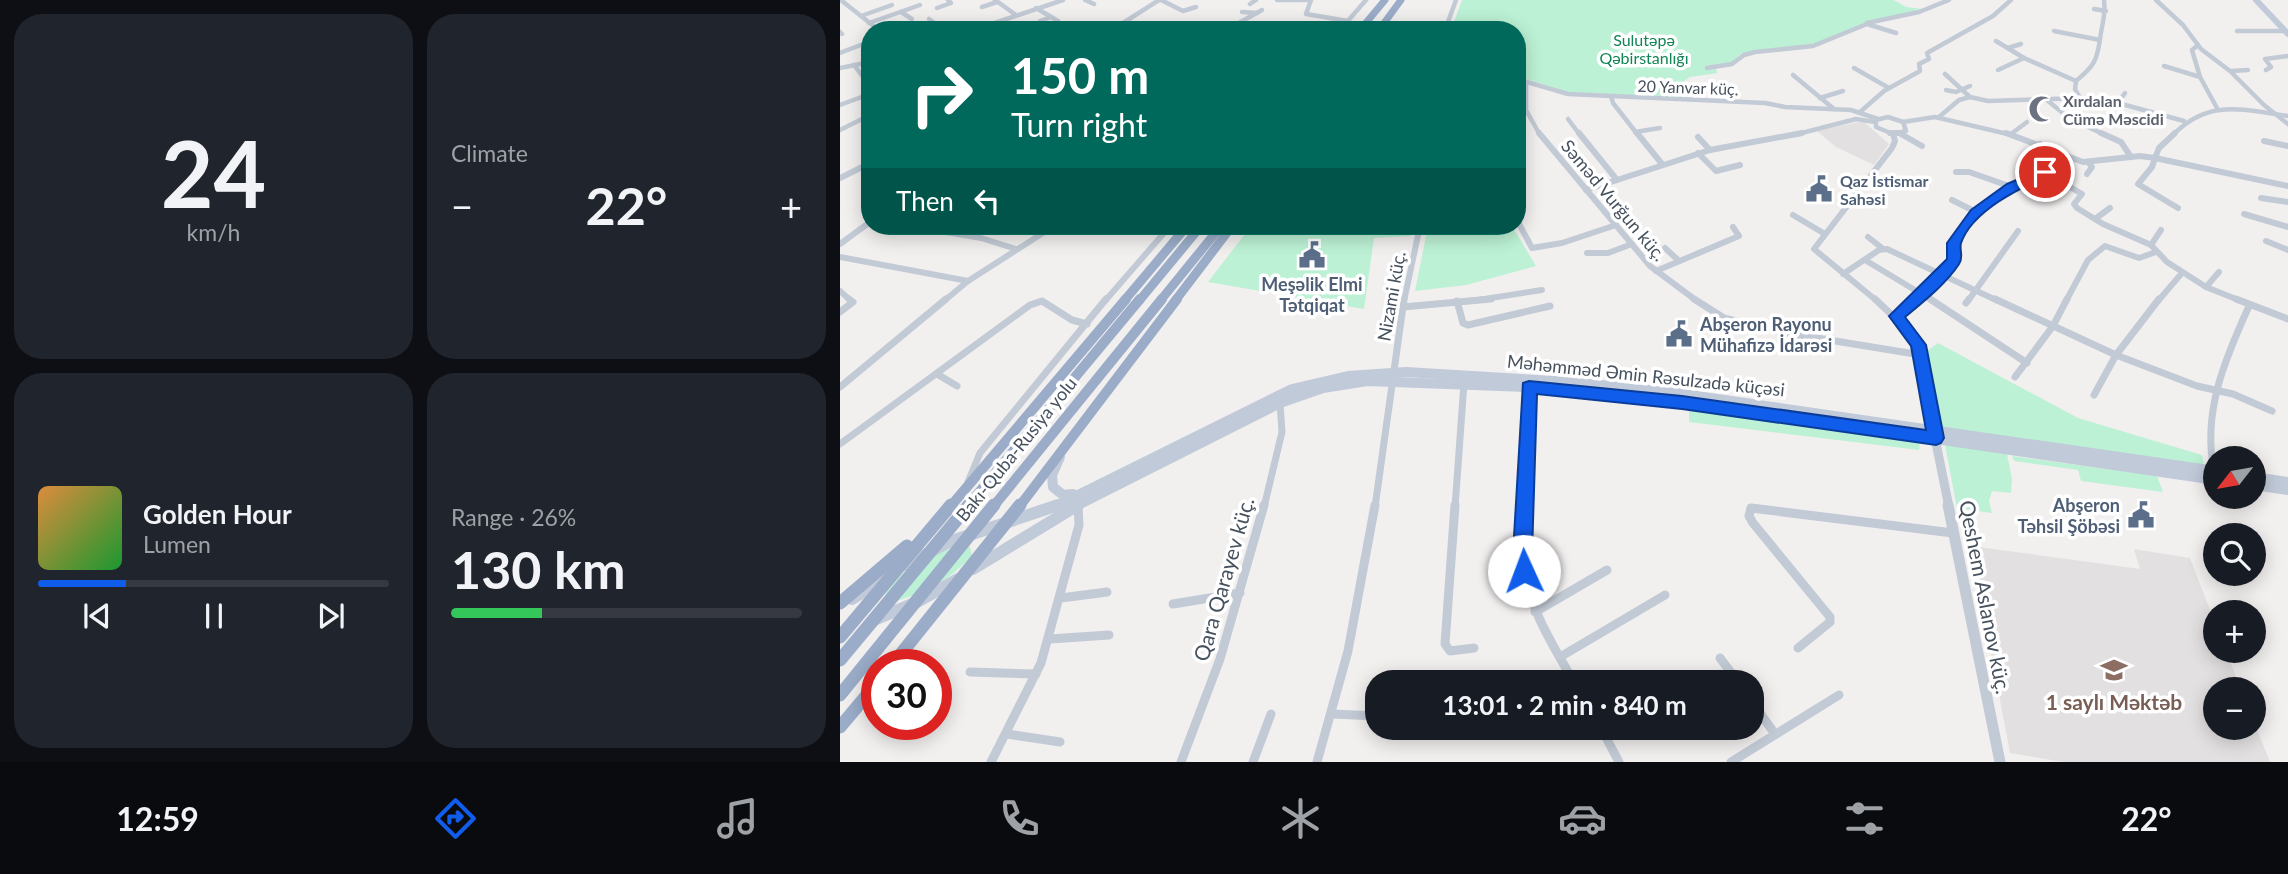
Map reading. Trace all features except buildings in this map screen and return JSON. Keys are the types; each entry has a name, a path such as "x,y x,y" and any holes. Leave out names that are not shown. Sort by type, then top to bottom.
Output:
{"highway":[{"path":"1368,21 1385,0"},
{"path":"1386,21 1401,0"},
{"path":"841,634 1179,235"},
{"name":"Bakı-Quba-Rusiya yolu","path":"840,660 1193,235"},
{"name":"Bakı-Quba-Rusiya yolu","path":"840,695 1213,235"},
{"path":"904,649 968,572 1226,235"},
{"path":"840,605 940,516"},
{"path":"840,727 861,702"}],"main road":[{"path":"2256,0 2287,31"},
{"path":"2263,0 2287,31"},
{"name":"Məhəmməd Əmin Rəsulzadə küçəsi","path":"840,605 918,556 949,542 1042,512 1292,389 1342,376 1504,377 1627,387 2203,472"},
{"name":"Məhəmməd Əmin Rəsulzadə küçəsi","path":"917,602 1078,505 1280,403 1322,388 1395,376 1682,402 1935,434"},
{"path":"1067,443 1052,475 1055,490 1065,495 1094,487"},
{"path":"2266,479 2288,482"},
{"path":"2266,487 2288,490"},
{"path":"949,542 964,539 979,544 980,554 968,572"},
{"path":"891,574 877,594 875,607 887,611 917,602"},
{"path":"841,634 917,602"}],"street":[{"path":"937,8 951,3 948,0"},
{"path":"1041,0 1048,5"},
{"path":"999,21 1063,0"},
{"path":"1085,0 1094,4"},
{"path":"1125,21 1160,0 1183,11 1196,7"},
{"path":"1250,4 1256,0"},
{"path":"1277,1 1311,0 1304,11 1306,14 1348,21 1366,0"},
{"path":"1448,21 1456,0"},
{"path":"1707,68 1732,64 1741,56 1755,52 1813,46 1890,16 1920,12 1949,0"},
{"path":"1860,112 1889,88 1920,71 1920,64 1928,59 1927,53 1993,16 2011,0"},
{"path":"2080,98 2075,89 2076,81 2089,70 2101,49 2100,40 2106,11 2104,0"},
{"path":"2149,0 2157,1 2198,45 2288,124"},
{"path":"842,1 867,21"},
{"path":"982,7 996,1 1016,15"},
{"path":"861,16 892,5"},
{"path":"875,21 920,5"},
{"path":"1036,8 1058,21"},
{"path":"2094,9 2106,11"},
{"path":"901,12 912,19"},
{"path":"1242,12 1260,12 1243,21"},
{"path":"1040,21 1051,17"},
{"path":"1867,24 1896,33"},
{"path":"2053,31 2100,40"},
{"path":"2236,31 2287,31"},
{"path":"1996,41 2024,58 2076,81"},
{"path":"2007,48 2021,44"},
{"path":"840,53 861,45"},
{"path":"2198,45 2192,50 2200,76 2217,108"},
{"path":"2266,70 2271,67 2265,59 2288,56"},
{"path":"1998,70 2024,58"},
{"path":"840,68 861,64"},
{"path":"854,65 861,74"},
{"path":"2164,66 2200,76"},
{"path":"1854,68 1889,88"},
{"path":"2230,71 2248,70"},
{"path":"1945,74 1970,97 1993,102 2025,98 2048,102 2080,98 2118,103 2184,121"},
{"path":"1793,75 1834,110"},
{"name":"20 Yanvar küç.","path":"1526,82 1563,93 1765,103 1860,112 1876,120"},
{"path":"1946,90 1961,90 1970,86"},
{"path":"1820,97 1843,91"},
{"path":"2118,103 2125,93"},
{"path":"1611,96 1613,103 1662,164"},
{"path":"844,97 849,102"},
{"path":"840,105 861,97"},
{"path":"1939,117 1959,100 1970,97"},
{"path":"1993,102 1998,108"},
{"path":"2048,102 2069,118 2122,142 2132,157"},
{"path":"2178,208 2137,184 2152,167 2156,152 2184,121 2206,109 2217,108 2288,116"},
{"name":"Səməd Vurğun küç.","path":"1526,112 1539,133 1656,271 1724,318 1777,331 1921,355"},
{"path":"1586,190 1710,150 1797,134 1856,119 1876,120 1888,117 1903,122 1939,117 2011,134 2088,162 2132,157 2155,158 2288,186"},
{"path":"840,131 861,120"},
{"path":"1568,120 1617,180"},
{"path":"1876,120 1881,131 1897,134 1922,146"},
{"path":"1903,122 1907,129 1897,134 1892,148 1814,249 1896,316 1913,335 1921,355 1935,434"},
{"path":"2011,134 2027,122"},
{"path":"1635,132 1660,128"},
{"path":"1698,137 1710,150"},
{"path":"2264,141 2288,146"},
{"path":"2040,144 2028,158 2045,172 2082,194 2075,206 2095,219 2151,245 2182,273 2206,287 2288,319"},
{"path":"1698,153 1716,171 1740,165"},
{"path":"2087,174 2092,167 2088,162"},
{"path":"840,178 861,168"},
{"path":"1956,172 1969,172 2012,187"},
{"path":"1896,316 1923,294 1956,258 1954,243 1976,212 2012,187 2045,172"},
{"path":"2261,198 2288,202"},
{"path":"1952,200 1976,212"},
{"path":"2095,219 2110,208"},
{"path":"2244,214 2288,227"},
{"path":"1793,215 1825,234"},
{"path":"1525,235 1532,248 1562,243 1616,225"},
{"path":"1656,271 1740,236 1733,227"},
{"path":"840,244 861,229"},
{"path":"2151,245 2161,230"},
{"path":"1966,303 2018,231"},
{"path":"964,235 1016,249"},
{"path":"840,387 968,281 1039,235"},
{"path":"967,486 980,453 1162,235"},
{"name":"Nizami küç.","path":"1317,762 1348,651 1381,472 1403,307 1418,235"},
{"path":"1868,237 1882,248 2116,355 2197,386 2233,394 2272,411"},
{"path":"2266,241 2288,250"},
{"path":"1587,253 1608,253 1632,244"},
{"path":"2015,377 2053,326 2088,260 2095,252 2105,246 2139,258 2156,252"},
{"path":"1665,248 1679,261"},
{"path":"1843,274 1882,248"},
{"path":"840,257 968,281"},
{"path":"1865,260 1923,294 2026,363"},
{"path":"2206,287 2220,272"},
{"path":"2094,395 2116,355 2174,279 2182,273"},
{"path":"1403,307 1500,298 1542,290"},
{"path":"840,292 853,299 850,307 840,312"},
{"path":"840,444 1036,302 1042,301 1072,320 1087,324"},
{"path":"1457,301 1463,323 1468,325 1550,306"},
{"path":"2210,446 2215,390 2249,306"},
{"path":"937,374 957,386"},
{"path":"1464,383 1445,644 1450,651 1474,648"},
{"path":"1529,387 1522,554 1535,612 1567,670"},
{"name":"Qara Qarayev küç.","path":"1181,762 1240,593 1280,438 1283,415 1280,403"},
{"name":"Qeshem Aslanov küç.","path":"1935,434 2000,762"},
{"path":"991,762 1037,674 1049,639 1079,525 1078,505"},
{"path":"1798,648 1830,622 1830,617 1753,523 1749,516 1751,508 1953,533"},
{"path":"1535,612 1607,570"},
{"path":"1061,598 1107,592"},
{"path":"1173,604 1240,593"},
{"path":"1560,657 1665,595"},
{"path":"1049,639 1109,635"},
{"path":"1720,658 1729,670"},
{"path":"970,672 1037,674"},
{"path":"1731,762 1839,695"},
{"path":"1253,762 1271,714"},
{"path":"1332,714 1365,715"},
{"path":"1764,719 1775,734"},
{"path":"1007,734 1060,742"},
{"path":"1607,740 1619,762"}],"shaded area":[{"path":"1863,121 1889,144 1874,165 1836,147 1817,131"},
{"name":"1 saylı Məktəb","path":"1971,546 2140,569 2134,549 2190,558 2206,600 2203,600 2203,663 2231,663 2236,677 2203,677 2203,740 2261,740 2270,762 2063,762 2010,753"}],"green space":[{"name":"Sulutəpə Qəbirstanlığı","path":"1462,0 1894,0 1906,7 1922,9 1870,21 1816,44 1741,54 1732,63 1714,66 1718,73 1690,77 1677,86 1682,98 1567,92 1526,79 1526,21 1454,21"},
{"path":"1244,235 1411,235 1374,238 1364,309 1208,282"},
{"path":"1426,235 1517,235 1536,266 1466,285 1415,291"},
{"path":"1938,343 2078,418 2202,455 2203,466 1940,427 1927,351"},
{"path":"1689,408 1920,441 1919,450 1689,422"},
{"path":"1945,445 2007,454 2012,479 2011,493 1992,491 1989,501 1992,513 1957,508"},
{"path":"2012,456 2157,476 2163,492 2081,481 2078,470 2014,461"},
{"path":"970,547 972,555 947,578 907,598 896,601 885,597 888,588 896,579 918,563 943,551"}],"place":[{"name":"Xırdalan Cümə Məscidi","path":"2042,109"},
{"name":"Qaz İstismar Sahəsi","path":"1819,189"},
{"name":"Meşəlik Elmi Tətqiqat","path":"1312,255"},
{"name":"Abşeron Rayonu Mühafizə İdarəsi","path":"1679,334"},
{"name":"Abşeron Təhsil Şöbəsi","path":"2141,515"},
{"name":"1 saylı Məktəb","path":"2114,670"}],"route":[{"path":"1524,571 1522,554 1529,387 1682,402 1936,438 1918,345 1896,316 1903,313 1954,261 1954,243 1976,212 2012,187 2045,172"}]}
